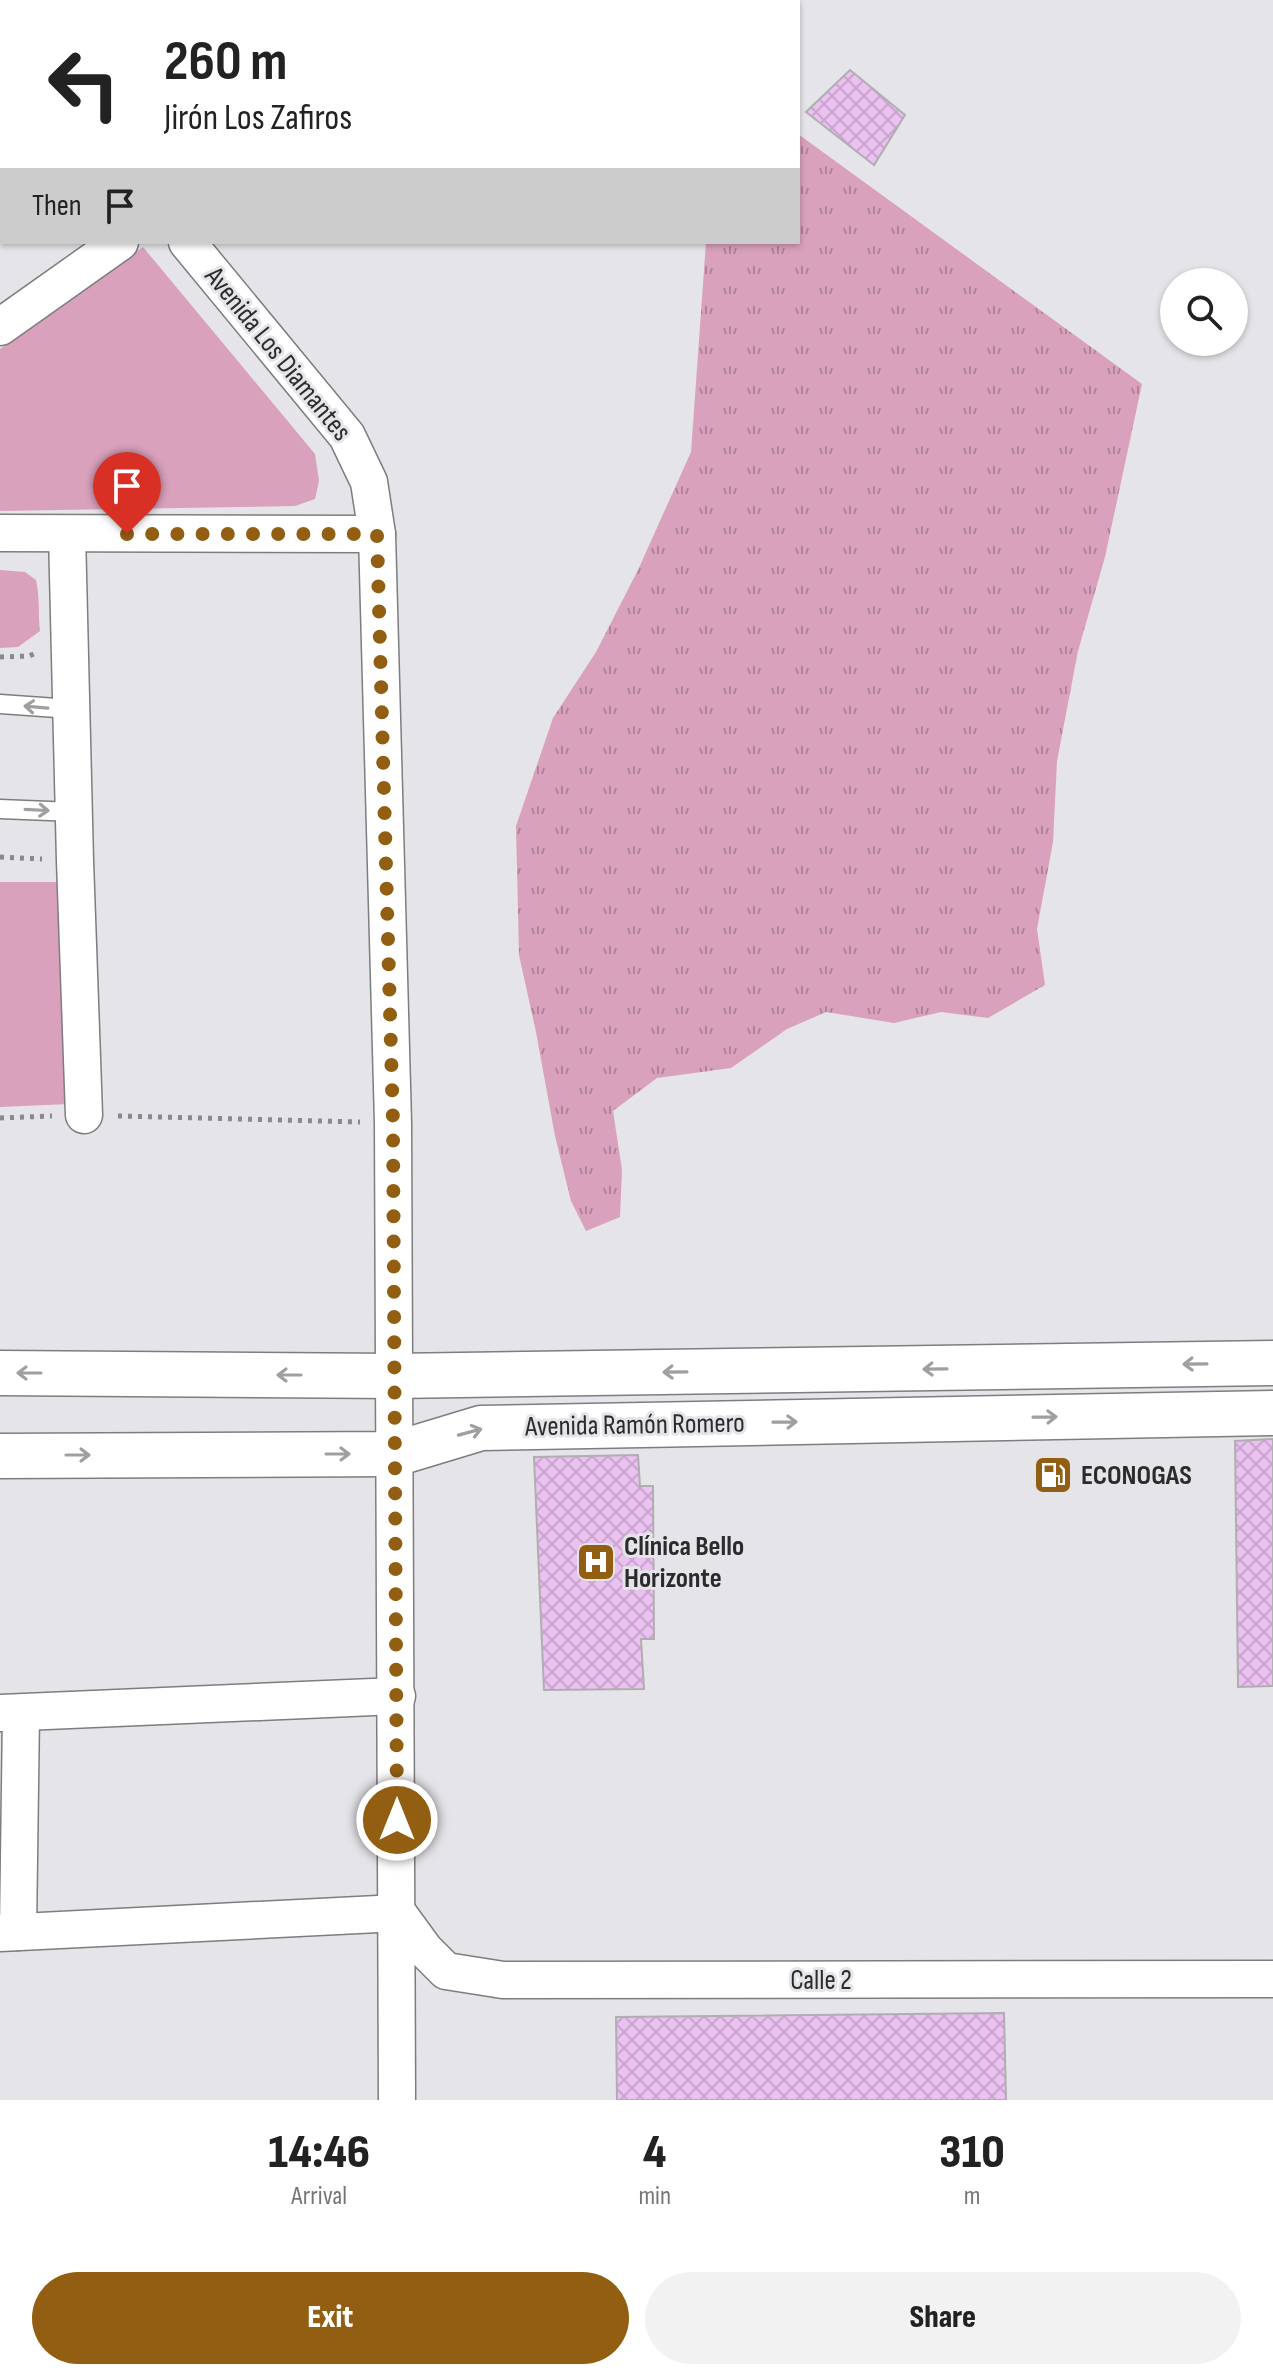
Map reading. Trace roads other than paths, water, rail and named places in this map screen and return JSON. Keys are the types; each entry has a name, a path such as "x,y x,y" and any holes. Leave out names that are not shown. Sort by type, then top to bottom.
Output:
{"street":[{"path":"0,327 117,244"},
{"name":"Avenida Los Diamantes","path":"189,244 347,436 369,482 377,534 393,1123 397,2100"},
{"path":"0,533 377,534"},
{"path":"67,534 84,1115"},
{"name":"Avenida Ramón Romero","path":"0,1373 395,1376 1273,1363"},
{"path":"1091,1366 1094,1417"},
{"path":"1002,1368 1002,1418"},
{"name":"Avenida Ramón Romero","path":"0,1456 395,1454 481,1428 1273,1413"},
{"path":"397,1696 10,1713 9,1932 398,1913"},
{"name":"Calle 2","path":"398,1913 425,1950 446,1971 503,1980 1273,1979"}],"lane":[{"path":"0,704 71,709"},
{"path":"0,809 74,812"}],"place":[{"name":"ECONOGAS","path":"1053,1475"},
{"name":"Clínica Bello Horizonte","path":"596,1562"}]}
